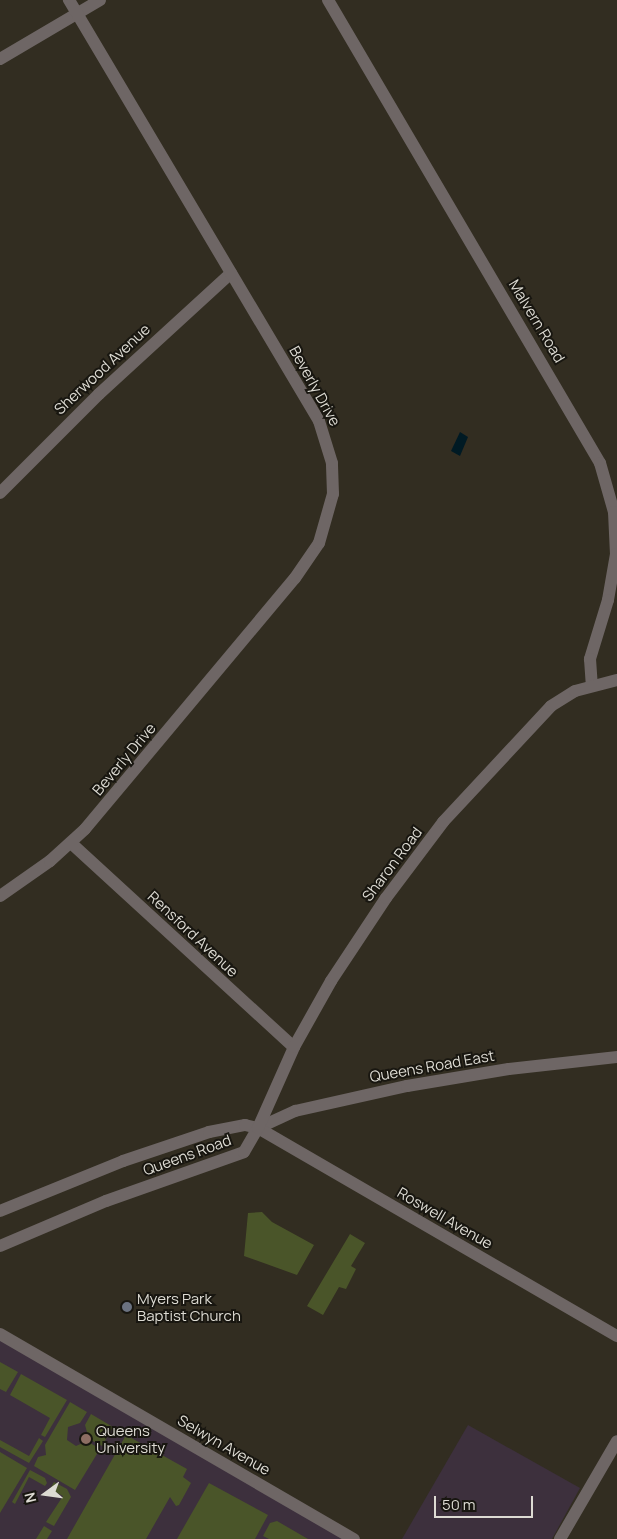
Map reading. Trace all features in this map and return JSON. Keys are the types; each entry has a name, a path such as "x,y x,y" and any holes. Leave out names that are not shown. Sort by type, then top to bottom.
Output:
{"street":[{"name":"Beverly Drive","path":"0,896 71,843 100,812 304,567 319,543 330,515 333,472 323,430 69,0"},
{"path":"0,59 100,0"},
{"name":"Malvern Road","path":"328,0 600,463 614,512 616,554 608,600 590,659 592,686"},
{"name":"Sherwood Avenue","path":"0,493 99,394 231,273"},
{"name":"Sharon Road","path":"258,1128 294,1047 348,954 443,822 541,714 567,695 617,680"},
{"name":"Rensford Avenue","path":"71,843 294,1047"},
{"name":"Queens Road East","path":"258,1128 295,1111 391,1089 509,1068 617,1057"},
{"name":"Queens Road","path":"0,1211 82,1176 182,1140 233,1125 258,1128 247,1148 233,1158 106,1201 0,1246"},
{"name":"Roswell Avenue","path":"258,1128 302,1156 617,1336"},
{"name":"Selwyn Avenue","path":"0,1334 354,1539"},
{"path":"560,1539 617,1442"}],"shaded area":[{"name":"Queens University","path":"0,1339 344,1539 0,1539"},
{"path":"468,1425 580,1488 552,1539 402,1539"}],"green space":[{"path":"262,1212 272,1222 314,1245 297,1275 244,1256 248,1213"},
{"path":"350,1234 365,1243 351,1266 356,1269 346,1289 339,1287 323,1315 307,1306"},
{"path":"0,1362 18,1372 6,1392 0,1389"},
{"path":"21,1374 67,1400 45,1437 41,1435 50,1418 10,1395"},
{"path":"70,1402 87,1412 80,1423 68,1427 67,1440 76,1446 87,1441 100,1449 75,1490 34,1466 38,1457 46,1455 45,1445"},
{"path":"91,1414 113,1427 102,1446 89,1439 85,1425"},
{"path":"126,1435 187,1469 183,1477 191,1483 179,1505 176,1506 170,1497 146,1539 67,1539"},
{"path":"39,1438 43,1441 29,1463 0,1447 0,1440 29,1456"},
{"path":"0,1452 27,1468 0,1513"},
{"path":"30,1470 45,1478 47,1483 45,1486 29,1477 15,1504 12,1502"},
{"path":"54,1482 67,1489 71,1497 54,1526 46,1522 63,1496 50,1489"},
{"path":"209,1483 268,1515 255,1539 177,1539"},
{"path":"277,1521 308,1539 269,1539 263,1536 270,1523"},
{"path":"44,1526 52,1531 47,1539 36,1539"}],"water":[{"path":"460,432 468,437 460,456 451,451"}],"place":[{"name":"Myers Park Baptist Church","path":"127,1307"},
{"name":"Queens University","path":"86,1439"}]}
